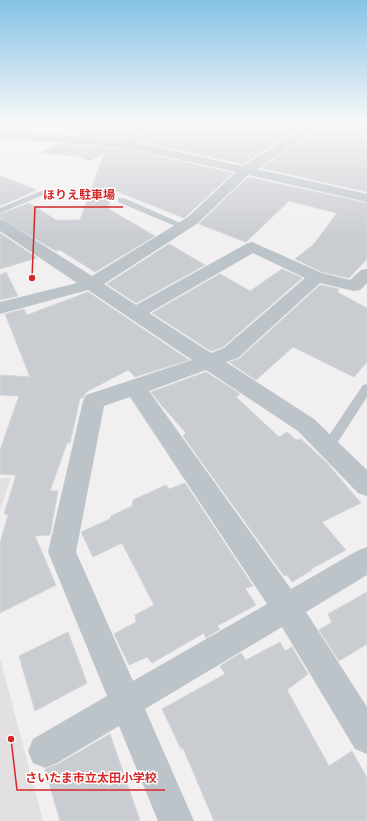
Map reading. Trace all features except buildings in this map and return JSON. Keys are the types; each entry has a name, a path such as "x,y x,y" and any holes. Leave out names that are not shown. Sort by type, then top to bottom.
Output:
{"street":[{"path":"203,161 367,198"},
{"path":"0,308 92,284 193,220 245,171 260,161"},
{"path":"0,224 306,425 367,486"},
{"path":"136,313 252,247 316,277 354,286 367,274"},
{"path":"176,821 62,552 94,401 135,388 208,360 231,353 316,277"},
{"path":"135,388 286,608 367,737"},
{"path":"44,751 367,560"}],"lane":[{"path":"0,210 44,193"},
{"path":"121,200 183,226"},
{"path":"328,447 367,388"}],"shaded area":[{"path":"0,478 11,478 0,510"},
{"path":"0,658 43,821 0,821"}],"place":[{"name":"ほりえ駐車場","path":"32,278"},
{"name":"さいたま市立太田小学校","path":"11,739"}]}
